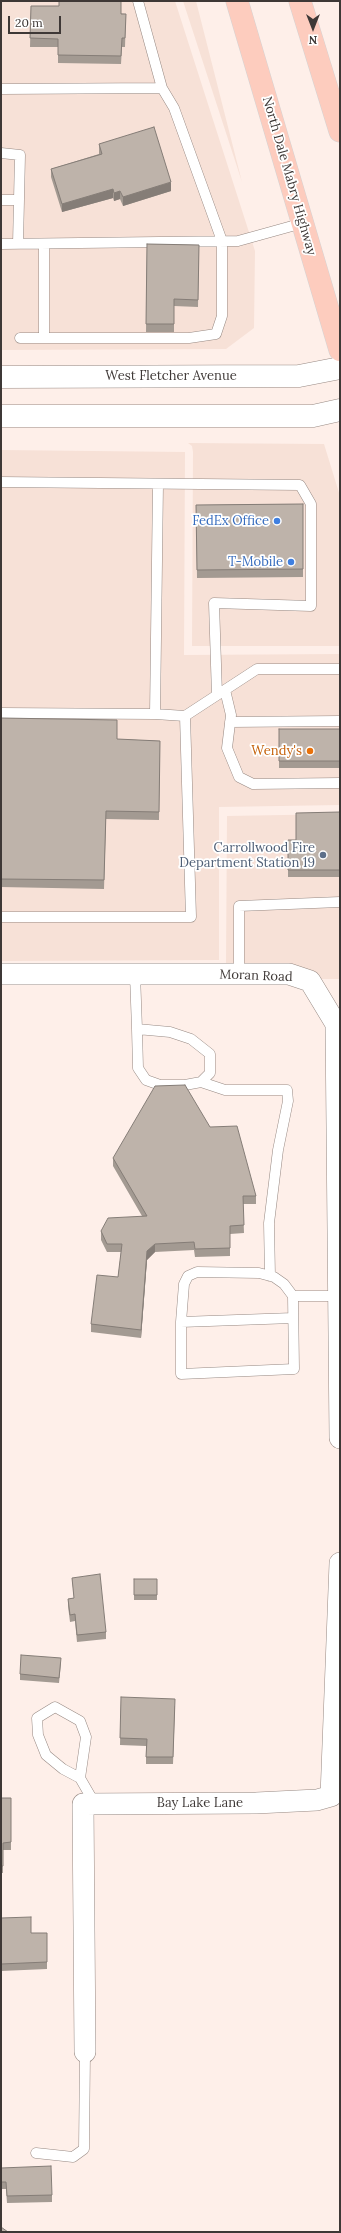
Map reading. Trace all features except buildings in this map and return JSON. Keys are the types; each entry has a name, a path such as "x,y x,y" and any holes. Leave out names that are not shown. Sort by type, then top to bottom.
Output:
{"main road":[{"name":"North Dale Mabry Highway","path":"237,1 340,350"},
{"path":"300,1 340,131"},
{"name":"West Fletcher Avenue","path":"1,376 299,376 340,368"},
{"path":"1,416 313,416 340,410"}],"street":[{"name":"Moran Road","path":"1,974 289,974 310,981 336,1024 340,1438"},
{"name":"Bay Lake Lane","path":"95,1804 256,1803 317,1800 331,1796 340,1563"},
{"path":"85,2052 84,1804 95,1804"}],"lane":[{"path":"20,338 189,338 216,334 222,316 222,241 174,108 162,88 138,1"},
{"path":"1,89 162,88"},
{"path":"1,153 20,155 18,244"},
{"path":"1,200 19,200"},
{"path":"1,244 238,241 302,223"},
{"path":"44,244 44,338"},
{"path":"1,482 300,485 311,504 311,606 214,603 221,693 231,715 227,748 239,778 253,784 340,782"},
{"path":"155,714 158,484"},
{"path":"1,713 155,714 185,716 257,669 340,669"},
{"path":"1,917 191,917 185,716"},
{"path":"230,722 340,721"},
{"path":"240,974 240,906 340,902"},
{"path":"135,974 138,1068 146,1080 160,1085 185,1086 201,1082 210,1073 210,1054 191,1039 170,1032 137,1029"},
{"path":"201,1082 224,1090 286,1090 288,1101 278,1150 269,1223 270,1276"},
{"path":"197,1272 259,1273 270,1276 284,1284 293,1296 294,1370 181,1374 181,1322 184,1284 188,1276 197,1272"},
{"path":"293,1296 339,1296"},
{"path":"181,1322 293,1318"},
{"path":"80,1778 86,1737 80,1721 55,1707 37,1718 38,1735 46,1755 63,1769 80,1778 95,1804"},
{"path":"36,2153 73,2157 84,2149 85,2052"}],"shaded area":[{"path":"1,1 175,1 255,251 254,328 226,349 1,350"},
{"path":"183,1 196,1 242,182"},
{"path":"188,443 324,444 340,496 340,646 192,646 193,452 192,446"},
{"path":"1,450 185,452 184,655 340,654 340,805 219,807 219,960 1,961"},
{"path":"340,814 340,979 320,979 312,971 291,964 226,964 227,816"}],"place":[{"name":"FedEx Office","path":"277,521"},
{"name":"T-Mobile","path":"291,562"},
{"name":"Wendy's","path":"310,751"},
{"name":"Carrollwood Fire Department Station 19","path":"323,855"}]}
